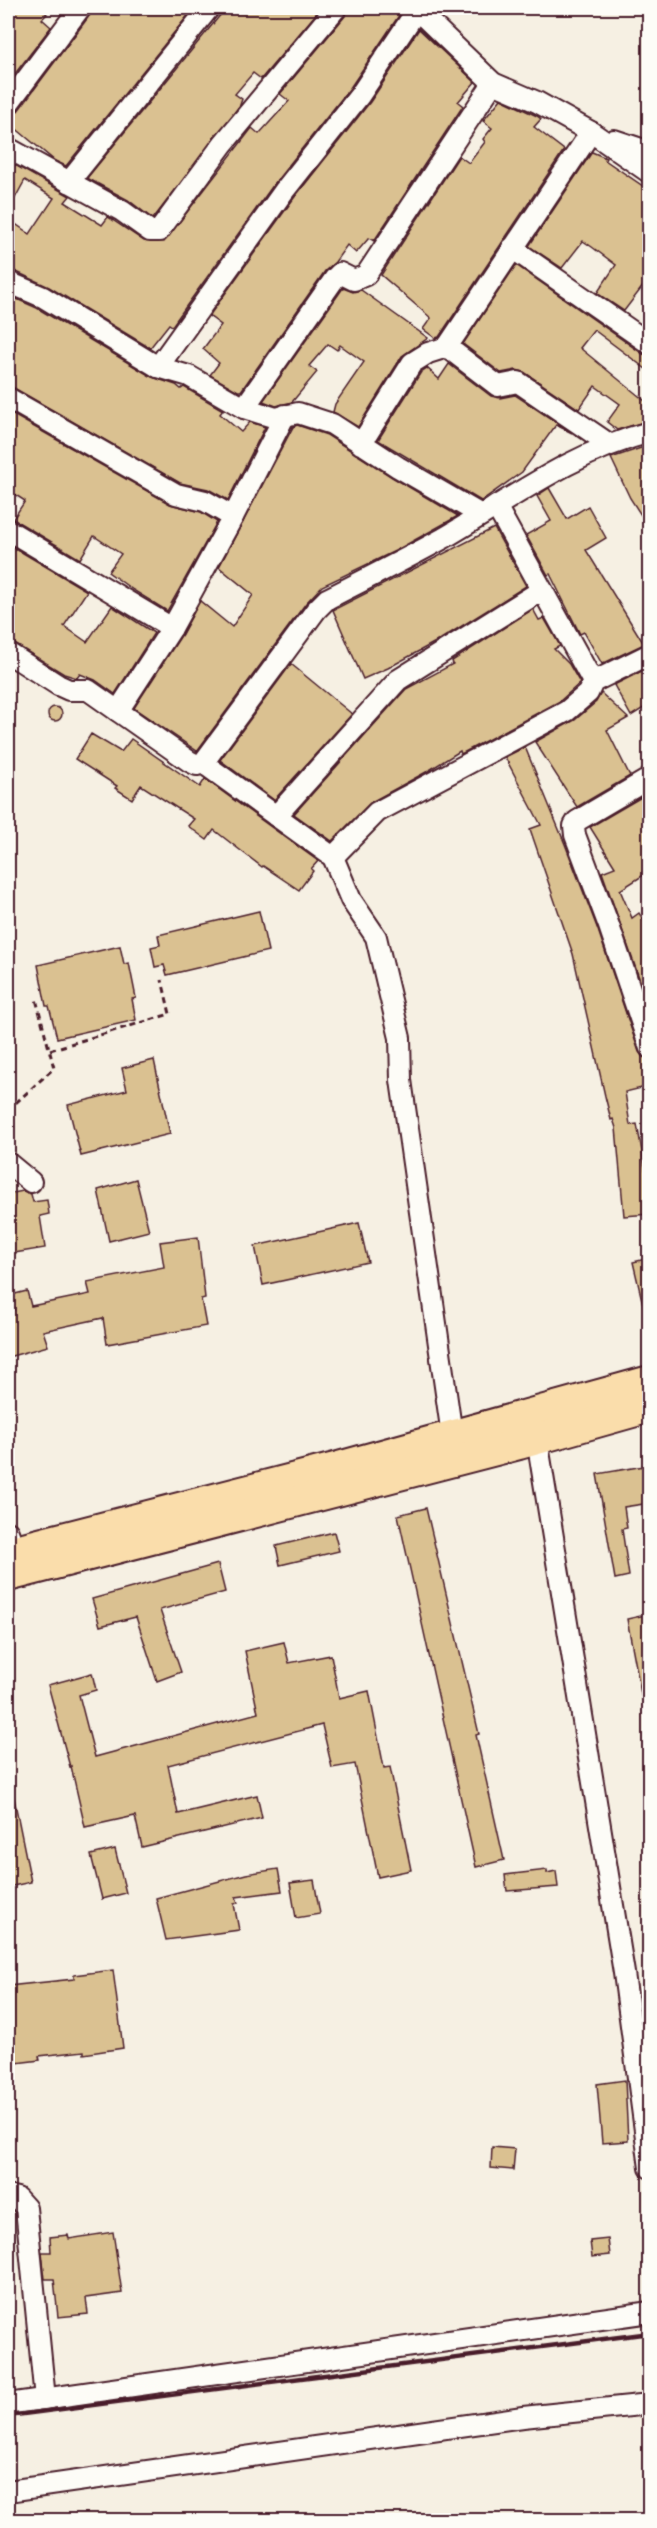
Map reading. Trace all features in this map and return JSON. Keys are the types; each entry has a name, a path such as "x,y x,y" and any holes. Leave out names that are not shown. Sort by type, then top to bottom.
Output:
{"main road":[{"path":"9,1552 335,1468 650,1381"},
{"path":"9,1552 537,1439 650,1407"}],"street":[{"path":"8,104 80,8"},
{"path":"69,182 209,8"},
{"path":"8,148 150,231 159,231 223,144 336,8"},
{"path":"158,367 284,191 360,95 416,9 493,83 537,102 591,132 650,173"},
{"path":"244,408 335,278 340,273 354,280 366,274 493,83"},
{"path":"591,132 650,152"},
{"path":"361,444 412,363 428,353 447,347 591,132"},
{"path":"512,248 650,344"},
{"path":"8,282 43,297 158,367 189,376 244,408 276,418 298,413 332,424 361,444 488,511 542,590 593,682"},
{"path":"447,347 498,386 518,382 609,444"},
{"path":"8,398 176,495 205,501 233,516"},
{"path":"118,711 172,628 285,415"},
{"path":"8,653 58,685 69,690 88,690 189,761 197,765 203,763 316,609 327,599 444,537 566,463 609,444 650,432"},
{"path":"8,530 172,628"},
{"path":"276,816 398,680 542,590"},
{"path":"333,857 377,812 567,711 588,693 593,682 650,654"},
{"path":"203,763 333,857 351,900 376,937 400,1038 401,1080 452,1435"},
{"path":"650,778 577,821 574,826 575,836 609,926 650,1048"},
{"path":"8,1162 31,1182"},
{"path":"537,1439 624,1973 650,2168"},
{"path":"8,2196 17,2198 26,2208 45,2399"},
{"path":"8,2404 650,2312"},
{"path":"8,2491 523,2417 650,2404"}],"path":[{"path":"50,1050 170,1014 162,980"},
{"path":"8,1110 54,1068 36,999"}],"building":[{"path":"13,8 40,8 47,14 42,19 51,27 14,75 8,70 8,15"},
{"path":"92,8 194,8 66,166 55,161 8,122 8,116 18,111 90,15"},
{"path":"226,8 321,8 261,79 253,73 235,94 242,99 240,105 153,219 128,200 87,178"},
{"path":"348,8 398,8 402,11 350,88 274,184 172,326 169,324 150,348 49,287 8,268 8,219 30,234 54,198 25,180 8,211 8,161 70,196 65,202 102,225 108,217 144,241 164,242 252,128 259,134 289,101 280,94 345,16"},
{"path":"419,29 475,82 458,102 463,106 374,241 369,238 356,253 347,245 335,262 325,271 241,391 238,391 210,375 219,363 203,349 221,325 209,316 294,198 370,102"},
{"path":"501,99 541,119 534,127 564,150 439,337 435,338 423,329 431,318 381,275 459,156 469,163 485,142 483,139 492,128 483,121"},
{"path":"592,152 606,158 605,160 650,191 650,277 624,311 597,293 616,265 592,247 583,241 562,268 529,246"},
{"path":"516,265 643,354 650,356 650,372 594,330 580,348 650,405 650,420 617,430 607,422 620,404 595,386 579,409 524,372 516,370 501,373 463,344"},
{"path":"343,288 353,292 361,290 428,338 402,356 358,427 333,412 335,404 364,362 340,345 337,350 328,344 309,366 317,372 292,402 276,406 263,401"},
{"path":"12,297 37,308 152,377 181,389 184,387 223,410 220,414 241,432 250,422 265,427 228,500 208,489 180,483 8,386 8,303"},
{"path":"449,364 491,396 500,398 515,395 572,433 556,425 522,472 481,501 378,440 421,372 427,368 439,379"},
{"path":"8,412 170,504 201,512 217,522 167,611 108,572 121,554 94,536 80,559 13,519 25,501 8,490"},
{"path":"297,425 327,435 458,516 395,551 322,586 306,603 197,751 134,708 182,634 200,601 232,627 253,595 219,567 293,427"},
{"path":"650,445 650,529 630,498 611,458"},
{"path":"549,488 567,519 588,506 606,538 586,550 644,644 602,664 584,632 580,634 550,574 548,575 526,535 551,521 537,496"},
{"path":"494,528 526,586 441,639 363,679 333,610"},
{"path":"8,544 87,591 64,626 87,642 112,606 154,633 115,694 95,680 80,674 77,678 64,674 8,640"},
{"path":"533,609 539,620 544,618 560,646 554,649 569,664 580,683 560,701 461,754 460,751 371,802 332,841 294,814 406,689 453,664 452,661"},
{"path":"291,664 352,714 274,800 220,760"},
{"path":"644,670 644,673 650,670 650,704 631,716 614,685"},
{"path":"601,693 628,718 607,730 630,776 577,807 535,742 575,720 596,702"},
{"path":"55,707 60,709 62,714 60,719 55,721 50,719 48,714 50,709"},
{"path":"91,734 121,752 131,739 200,787 205,779 318,861 311,869 313,871 299,890 262,867 214,830 207,840 188,826 194,819 141,785 132,799 115,788 117,786 75,759"},
{"path":"525,747 598,930 639,1052 650,1060 650,1086 625,1092 630,1125 637,1124 650,1195 650,1214 624,1216 616,1128 613,1119 611,1120 605,1096 573,954 530,829 541,825 505,757"},
{"path":"650,792 650,871 620,890 632,918 639,913 650,930 650,1009 602,872 615,867 590,827"},
{"path":"259,911 268,951 167,975 164,965 155,967 151,947 160,945 158,935"},
{"path":"120,946 124,964 129,963 136,998 132,999 136,1020 57,1038 49,1006 46,1006 38,965"},
{"path":"154,1060 170,1134 81,1156 68,1105 127,1090 122,1068"},
{"path":"136,1179 149,1231 109,1241 98,1190"},
{"path":"23,1191 31,1194 33,1202 47,1200 49,1214 40,1216 45,1248 8,1254 8,1194"},
{"path":"359,1223 368,1262 263,1285 255,1246"},
{"path":"198,1237 205,1298 201,1299 206,1326 107,1344 103,1318 43,1331 48,1346 8,1357 8,1311 14,1310 11,1295 27,1291 31,1306 90,1294 87,1282 164,1267 160,1242"},
{"path":"650,1258 650,1308 644,1309 633,1262"},
{"path":"650,1465 650,1503 624,1507 627,1528 622,1529 629,1576 615,1579 597,1474"},
{"path":"426,1508 479,1734 476,1735 504,1860 476,1867 398,1515"},
{"path":"334,1532 339,1551 280,1565 276,1546"},
{"path":"218,1564 225,1592 160,1610 181,1672 157,1681 136,1617 100,1626 92,1599"},
{"path":"650,1614 650,1698 642,1699 627,1619"},
{"path":"284,1642 289,1663 331,1655 339,1698 369,1691 384,1768 390,1767 411,1870 378,1877 355,1764 332,1768 322,1725 168,1765 178,1814 257,1795 262,1818 142,1847 135,1816 85,1827 71,1766 48,1685 92,1673 96,1690 79,1695 95,1757 258,1713 245,1651"},
{"path":"8,1798 14,1798 31,1882 8,1887"},
{"path":"115,1849 126,1893 102,1899 91,1855"},
{"path":"278,1869 282,1891 236,1897 238,1903 234,1904 239,1930 166,1940 156,1898 246,1874"},
{"path":"547,1870 547,1873 556,1871 558,1887 507,1891 505,1875"},
{"path":"314,1880 320,1914 296,1918 290,1883"},
{"path":"113,1970 123,2048 84,2054 84,2051 39,2056 40,2060 8,2064 8,1986 74,1979 74,1975"},
{"path":"625,2080 628,2141 602,2143 597,2084"},
{"path":"492,2147 515,2149 513,2170 491,2168"},
{"path":"113,2232 122,2293 86,2298 88,2314 58,2317 54,2279 45,2279 42,2252 51,2252 50,2237 68,2235 69,2239"},
{"path":"608,2239 610,2255 592,2257 590,2241"}],"railway":[{"path":"8,2416 650,2333"}]}
